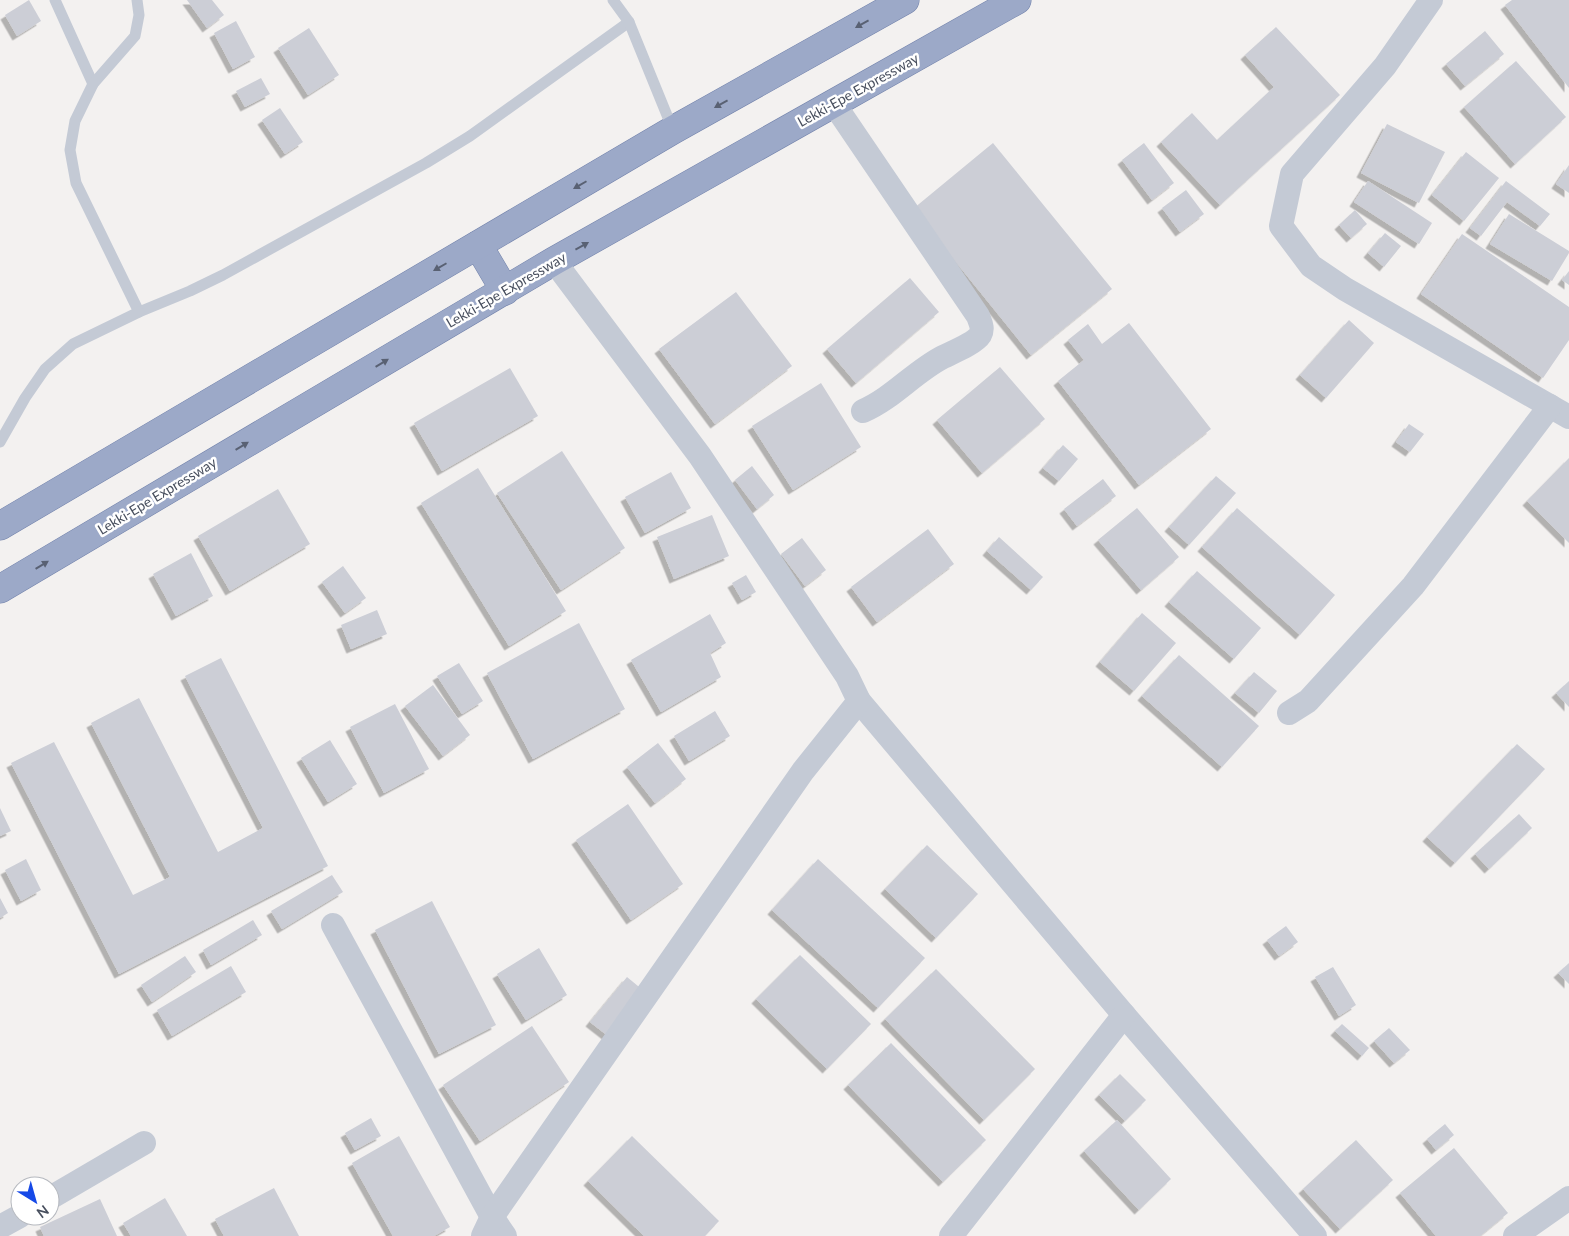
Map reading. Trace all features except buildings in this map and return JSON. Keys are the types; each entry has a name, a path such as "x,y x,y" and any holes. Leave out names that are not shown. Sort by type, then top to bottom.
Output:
{"highway":[{"path":"0,526 673,130 905,0"},
{"name":"Lekki-Epe Expressway","path":"0,589 505,290 1018,0"},
{"path":"478,245 505,290"}],"street":[{"path":"1289,714 1308,701 1413,586 1559,411 1345,290 1311,266 1281,226 1292,174 1385,66 1431,0"},
{"path":"834,104 978,316 982,327 980,335 972,342 930,364 878,405 863,412"},
{"path":"554,262 700,456 847,676 859,701 1124,1015 1315,1236"},
{"path":"333,925 493,1230 803,771 859,701"},
{"path":"951,1236 1124,1015"},
{"path":"60,1192 144,1143"},
{"path":"1515,1236 1569,1198"}],"lane":[{"path":"55,0 93,84"},
{"path":"137,0 139,15 136,36 93,84 75,121 70,150 76,183 139,312"},
{"path":"613,0 629,22 673,130"},
{"path":"0,442 25,398 45,369 73,344 223,275 426,163 470,136 629,22"}]}
